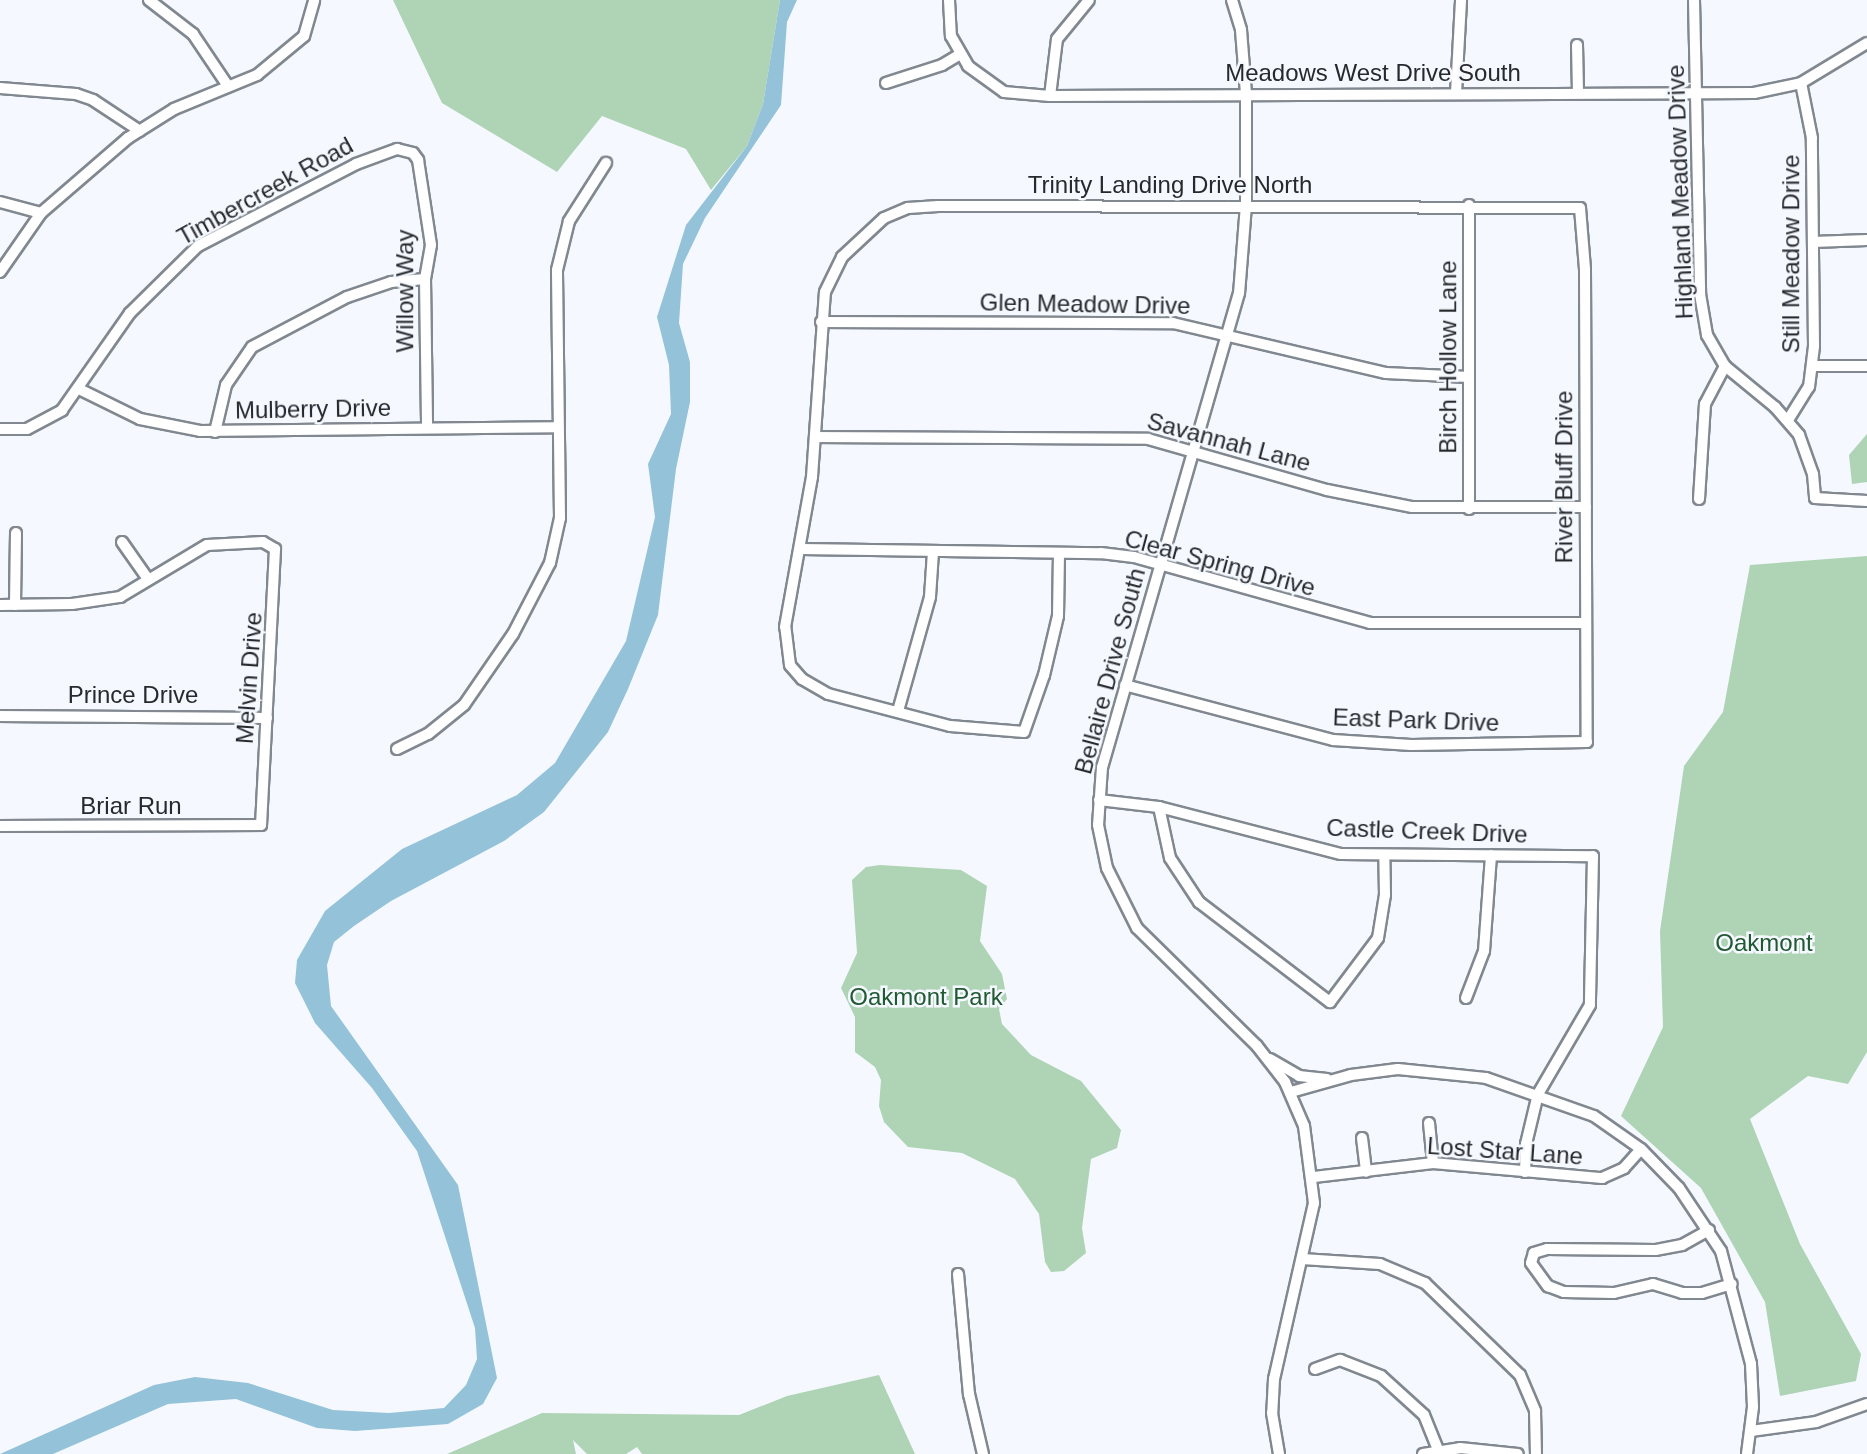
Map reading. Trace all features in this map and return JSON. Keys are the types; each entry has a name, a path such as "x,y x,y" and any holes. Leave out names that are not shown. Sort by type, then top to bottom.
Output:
{"street":[{"path":"149,0 193,34 228,86"},
{"path":"0,272 41,213 140,131 174,109 257,75 304,36 314,0"},
{"path":"886,83 942,65 960,54 949,23 949,0"},
{"path":"1050,96 1057,39 1089,0"},
{"name":"Bellaire Drive South","path":"1232,0 1241,30 1246,94 1246,205 1239,293 1102,767 1099,800 1103,852 1124,907 1145,937 1265,1056 1291,1092 1304,1126 1314,1177 1314,1203 1274,1379 1272,1413 1279,1454"},
{"path":"1456,93 1461,0"},
{"name":"Highland Meadow Drive","path":"1693,0 1698,94 1700,294 1707,335 1725,366 1788,420 1807,452 1815,498 1867,501"},
{"name":"Meadows West Drive South","path":"960,54 996,88 1050,96 1698,94 1774,91 1801,83 1867,43"},
{"path":"1577,45 1578,93"},
{"name":"Still Meadow Drive","path":"1788,420 1809,387 1813,366 1812,138 1801,83"},
{"path":"0,88 76,94 106,107 140,131"},
{"name":"Timbercreek Road","path":"0,429 27,429 45,422 62,410 131,313 198,246 383,151 397,149 415,155"},
{"name":"Willow Way","path":"415,155 431,245 425,279 426,428"},
{"path":"397,749 428,734 464,705 533,600 557,537 555,308 561,246 569,221 606,163"},
{"path":"0,202 41,213"},
{"name":"Birch Hollow Lane","path":"1469,205 1469,509"},
{"name":"Trinity Landing Drive North","path":"898,711 820,690 790,665 785,627 801,549 816,437 821,322 825,292 842,257 863,232 895,212 938,206 1573,205 1582,211"},
{"name":"River Bluff Drive","path":"1582,211 1587,742"},
{"path":"1813,242 1867,240"},
{"path":"215,432 226,385 252,347 347,297 391,282 425,279"},
{"name":"Glen Meadow Drive","path":"821,322 1172,323 1386,373 1469,377"},
{"path":"1699,499 1705,404 1725,366"},
{"path":"1813,366 1867,366"},
{"name":"Mulberry Drive","path":"79,389 140,419 215,432 557,427"},
{"name":"Savannah Lane","path":"816,437 1104,436 1161,440 1353,497 1412,507 1586,507"},
{"path":"15,605 16,533"},
{"path":"0,605 97,602 120,597 149,579 121,542"},
{"name":"Melvin Drive","path":"149,579 207,545 263,542 275,549 261,825"},
{"name":"Clear Spring Drive","path":"801,549 1101,553 1160,565 1370,623 1585,623"},
{"path":"933,552 930,597 898,711 950,726 1020,733 1028,730 1058,616 1059,553"},
{"name":"East Park Drive","path":"1125,685 1333,740 1411,745 1587,742"},
{"name":"Prince Drive","path":"0,716 267,718"},
{"name":"Castle Creek Drive","path":"1099,800 1159,807 1321,851 1384,856 1593,856 1590,1005 1538,1094"},
{"path":"1159,807 1170,858 1199,902 1330,1002 1378,938 1385,895 1384,856"},
{"name":"Briar Run","path":"0,826 261,825"},
{"path":"1466,998 1484,950 1491,855"},
{"path":"1265,1056 1299,1076 1331,1080"},
{"path":"1291,1092 1331,1080 1421,1069 1486,1078 1538,1094 1594,1116 1641,1149 1679,1188 1709,1230 1732,1284 1748,1340 1751,1432 1747,1454"},
{"path":"1525,1172 1538,1094"},
{"path":"1429,1123 1433,1163"},
{"path":"1362,1138 1366,1172"},
{"name":"Lost Star Lane","path":"1314,1177 1433,1163 1602,1178 1624,1168 1641,1149"},
{"path":"1709,1230 1682,1245 1656,1250 1539,1251 1531,1263 1548,1286 1564,1292 1628,1292 1653,1284 1682,1293 1702,1293 1732,1284"},
{"path":"1302,1259 1380,1264 1425,1283 1520,1375 1535,1411 1536,1454"},
{"path":"958,1274 969,1394 983,1454"},
{"path":"1315,1369 1340,1360 1381,1376 1424,1415 1438,1449"},
{"path":"1751,1432 1816,1422 1867,1404"},
{"path":"1423,1454 1438,1449 1518,1454"}],"green space":[{"path":"393,0 780,0 763,104 747,146 711,190 686,149 602,116 557,172 442,103"},
{"path":"1867,434 1867,482 1852,484 1849,455"},
{"name":"Oakmont","path":"1867,556 1867,1052 1848,1084 1808,1076 1750,1119 1800,1244 1861,1354 1856,1381 1780,1396 1765,1302 1701,1188 1621,1116 1663,1027 1660,931 1684,766 1723,712 1750,565"},
{"name":"Oakmont Park","path":"880,865 961,870 987,886 980,941 1002,974 1007,999 999,1009 1002,1024 1031,1055 1081,1081 1121,1130 1117,1148 1091,1159 1082,1228 1086,1253 1064,1271 1051,1272 1045,1262 1039,1214 1015,1179 962,1153 908,1147 884,1122 879,1106 881,1080 875,1067 855,1052 855,1017 841,988 857,953 852,880 866,867"},
{"path":"879,1375 915,1454 642,1454 637,1447 626,1454 587,1454 573,1440 576,1454 447,1454 542,1413 739,1415 787,1396"}],"water":[{"path":"780,0 797,0 787,22 781,105 705,218 683,264 679,323 690,362 690,402 676,469 658,615 608,732 544,812 504,841 391,901 354,926 334,942 327,965 331,1006 458,1185 497,1378 483,1404 448,1424 355,1431 317,1428 236,1399 168,1404 53,1454 0,1454 154,1385 195,1377 248,1383 333,1410 389,1413 444,1408 466,1385 477,1359 475,1328 417,1151 372,1088 315,1023 295,983 297,960 325,911 402,849 517,795 555,763 626,641 655,517 648,464 671,414 669,365 657,317 686,225 747,146 763,104"}]}
